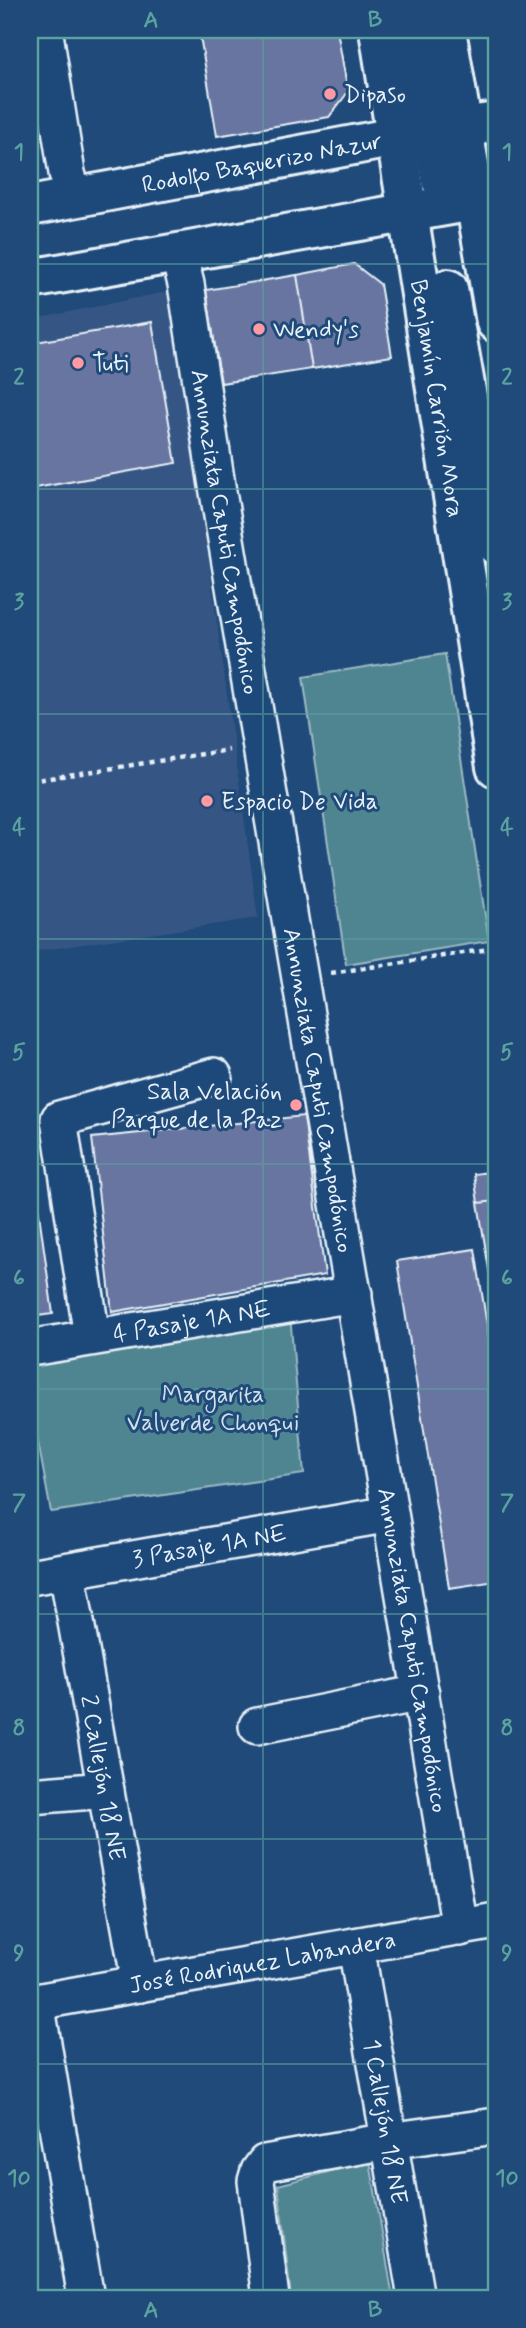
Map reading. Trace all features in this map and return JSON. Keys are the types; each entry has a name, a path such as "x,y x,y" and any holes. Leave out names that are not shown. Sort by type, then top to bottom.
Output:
{"main road":[{"path":"379,30 450,132 486,198 496,322"},
{"path":"415,30 458,161 451,172 424,195"},
{"path":"446,30 450,132"},
{"path":"450,132 409,141 420,149 425,159 424,195 491,532 496,545"},
{"name":"Rodolfo Baquerizo Nazur","path":"30,206 450,132"},
{"path":"30,279 251,239 424,195 450,193 486,198"},
{"name":"Benjamín Carrión Mora","path":"424,195 496,767"}],"street":[{"path":"46,40 66,173 74,198"},
{"name":"Annunziata Caputi Campodónico","path":"178,252 186,284 460,1928"},
{"path":"92,1337 59,1119 214,1076"},
{"name":"4 Pasaje 1A NE","path":"30,1348 354,1294"},
{"name":"3 Pasaje 1A NE","path":"30,1577 390,1514"},
{"name":"2 Callejón 18 NE","path":"67,1572 140,1984"},
{"path":"257,1726 421,1693"},
{"path":"30,1796 106,1790"},
{"name":"José Rodriguez Labandera","path":"33,2002 496,1921"},
{"name":"1 Callejón 18 NE","path":"356,1946 416,2298"},
{"path":"33,2002 86,2298"},
{"path":"271,2298 256,2181 258,2171 265,2164 388,2141 496,2126"}],"path":[{"path":"30,781 261,745"},
{"path":"300,978 496,947"}],"shaded area":[{"path":"171,291 258,918 30,952 30,320"}],"green space":[{"path":"445,654 489,941 346,964 303,677"},
{"name":"Margarita Valverde Chonqui","path":"290,1315 304,1474 51,1512 30,1399 30,1359"},
{"path":"370,2161 393,2298 291,2298 278,2185"}],"building":[{"path":"199,30 337,30 348,92 329,117 217,136"},
{"path":"496,34 496,78 494,78 488,35"},
{"path":"354,264 380,284 392,356 312,369 297,275"},
{"name":"Wendy's","path":"297,275 312,369 221,383 206,290"},
{"path":"152,322 176,463 35,488 30,456 30,343"},
{"path":"304,1116 325,1275 112,1312 92,1138"},
{"path":"30,1149 53,1314 30,1317"},
{"path":"496,1171 496,1201 478,1203 474,1174"},
{"path":"496,1201 496,1312 478,1203"},
{"path":"475,1249 496,1383 496,1581 449,1588 397,1261"}],"place":[{"name":"Dipaso","path":"330,94"},
{"name":"Wendy's","path":"259,329"},
{"name":"Tuti","path":"78,363"},
{"name":"Espacio De Vida","path":"207,801"},
{"name":"Sala Velación Parque de la Paz","path":"296,1105"}]}
